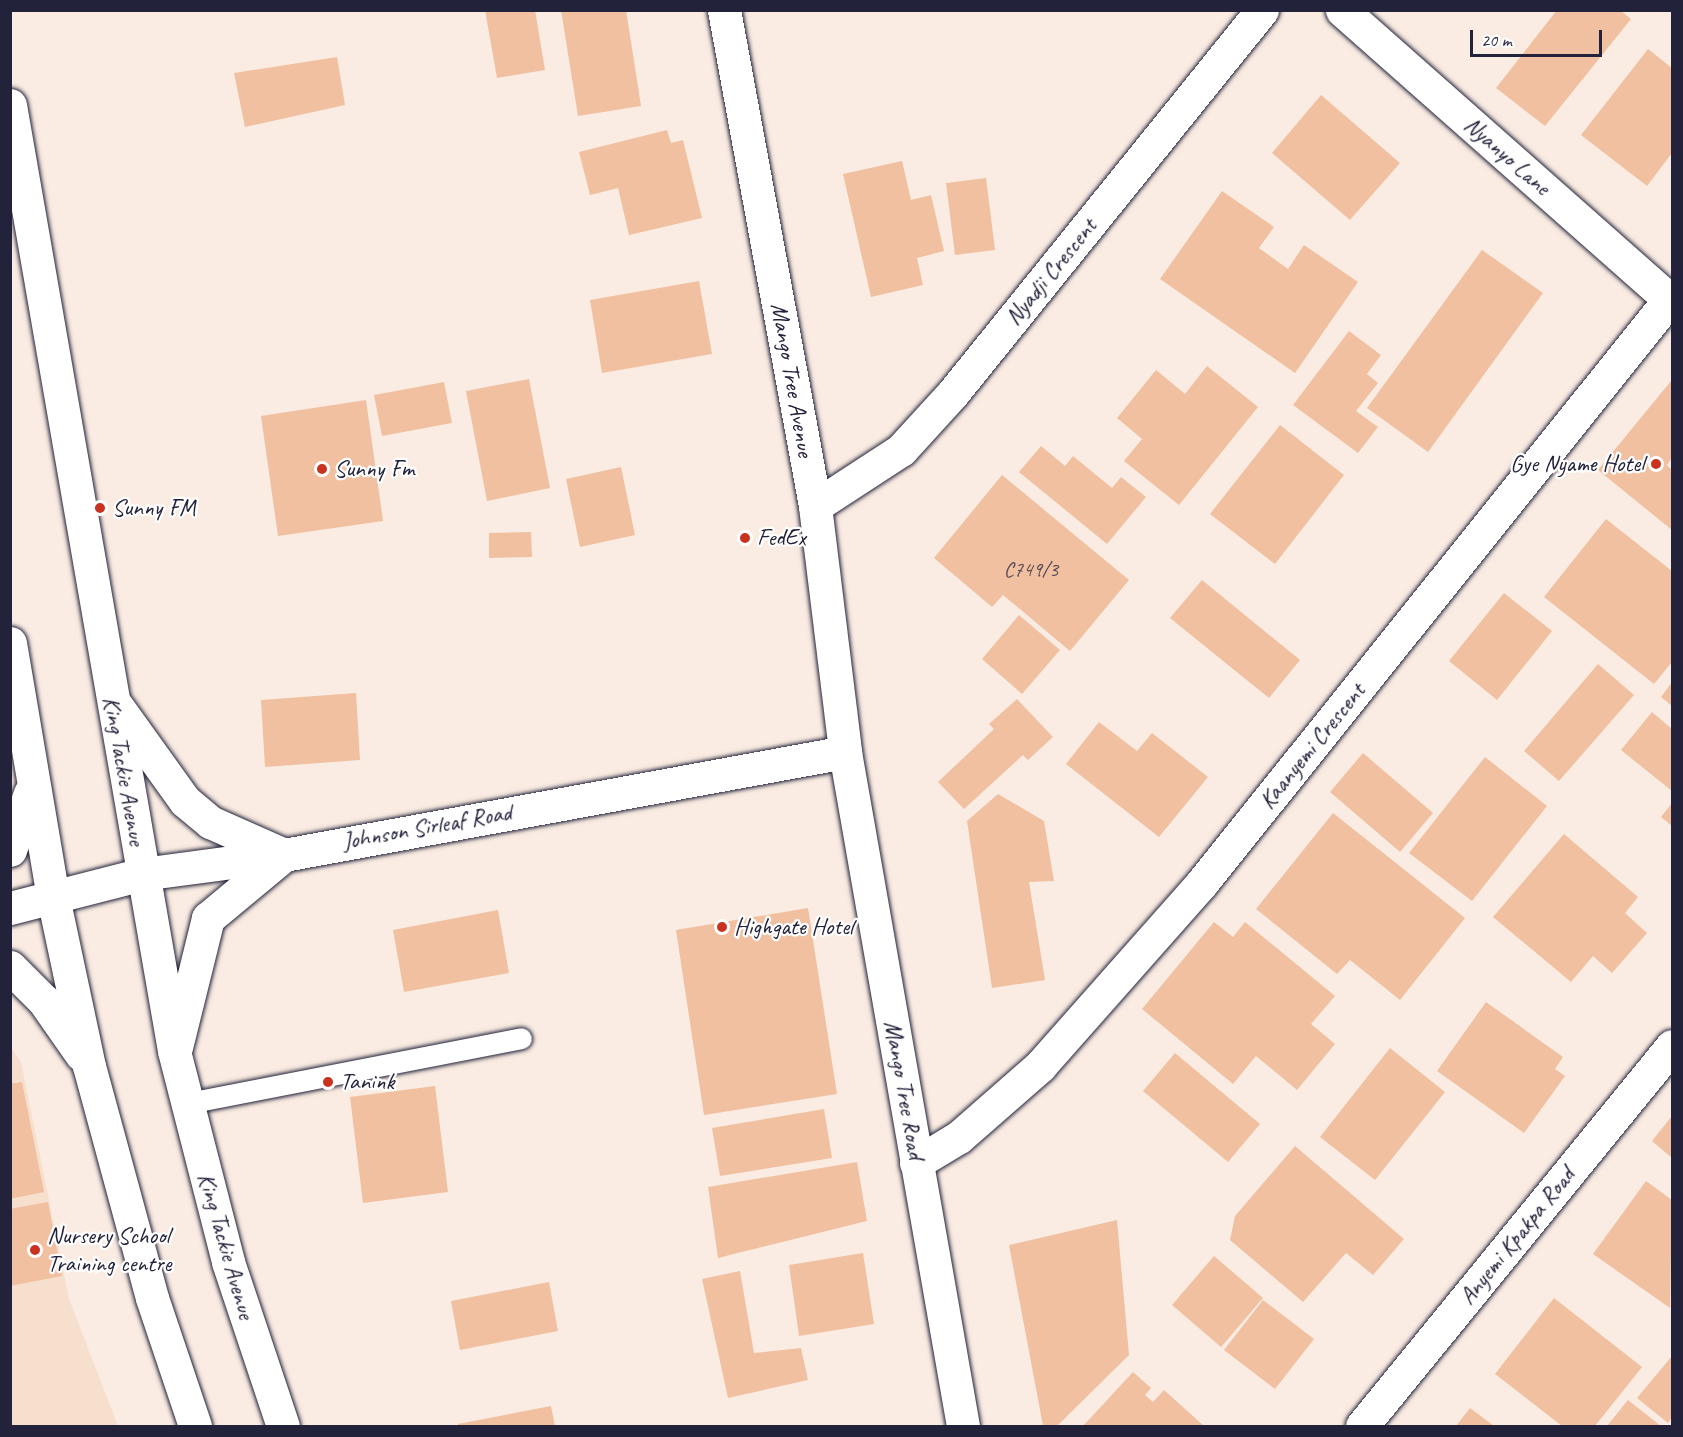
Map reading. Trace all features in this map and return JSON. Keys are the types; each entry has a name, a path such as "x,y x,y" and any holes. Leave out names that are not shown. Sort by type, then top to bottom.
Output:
{"street":[{"name":"Mango Tree Avenue","path":"724,10 814,506 845,752"},
{"name":"Nyadji Crescent","path":"814,506 901,450 953,393 1262,10"},
{"name":"Nyanyo Lane","path":"1342,10 1672,299"},
{"name":"King Tackie Avenue","path":"10,105 174,1051 228,1262 283,1426"},
{"name":"Kaanyemi Crescent","path":"916,1162 959,1137 1040,1066 1201,884 1672,299"},
{"path":"10,643 53,897 89,1066 152,1298 195,1426"},
{"path":"112,698 185,801 210,822 284,855 208,918 174,1051"},
{"name":"Mango Tree Road","path":"845,752 963,1426"},
{"name":"Johnson Sirleaf Road","path":"10,908 142,874 284,855 845,752"},
{"path":"10,850 32,783"},
{"path":"10,967 44,1001 89,1066"},
{"name":"Anyemi Kpakpa Road","path":"1362,1426 1672,1046"}],"lane":[{"path":"188,1103 521,1038"}],"shaded area":[{"name":"Nursery School Training centre","path":"10,1046 21,1062 69,1299 118,1426 11,1426"}],"building":[{"path":"485,10 535,10 545,70 497,78"},
{"path":"561,10 626,10 641,106 578,116"},
{"path":"1557,10 1620,10 1631,19 1545,126 1496,88"},
{"path":"1648,49 1672,68 1672,153 1647,186 1581,135"},
{"path":"337,57 345,105 245,127 234,73"},
{"path":"1321,95 1400,163 1350,220 1272,153"},
{"path":"667,130 671,143 683,140 702,218 629,235 618,188 590,195 579,152"},
{"path":"902,161 911,200 931,195 944,251 917,258 923,285 871,297 843,174"},
{"path":"986,178 995,250 955,255 946,183"},
{"path":"1222,191 1274,227 1259,248 1288,269 1304,245 1358,282 1295,373 1160,279"},
{"path":"1482,250 1543,293 1428,452 1367,408"},
{"path":"699,281 712,354 602,373 590,300"},
{"path":"1349,331 1381,355 1367,374 1378,383 1356,411 1378,427 1358,453 1293,405"},
{"path":"1207,366 1258,407 1179,505 1124,461 1142,439 1117,418 1156,370 1185,394"},
{"path":"529,379 550,488 487,501 466,391"},
{"path":"1671,381 1672,458 1667,465 1672,470 1672,530 1598,470"},
{"path":"444,382 452,423 382,436 374,395"},
{"name":"Sunny Fm","path":"366,400 383,521 278,536 261,416"},
{"path":"1280,425 1344,475 1275,564 1210,514"},
{"path":"1041,446 1065,466 1073,456 1112,488 1121,477 1146,497 1107,544 1019,472"},
{"path":"621,467 635,535 580,547 566,479"},
{"path":"1002,475 1129,580 1070,651 1003,595 992,607 934,558"},
{"path":"1606,519 1672,571 1672,662 1654,684 1544,597"},
{"path":"531,532 532,557 489,558 489,533"},
{"path":"1202,580 1300,660 1269,698 1170,618"},
{"path":"1504,593 1552,631 1497,700 1449,661"},
{"path":"1019,615 1060,650 1022,694 982,659"},
{"path":"1598,664 1634,695 1559,781 1524,751"},
{"path":"1672,682 1672,706 1661,697"},
{"path":"356,693 360,760 265,767 261,700"},
{"path":"1017,699 1053,737 1028,760 1023,755 964,809 938,782 994,729 989,724"},
{"path":"1652,712 1672,729 1672,791 1621,750"},
{"path":"1099,722 1137,751 1152,733 1208,777 1159,837 1066,764"},
{"path":"1363,753 1433,813 1400,852 1330,792"},
{"path":"1485,757 1547,806 1472,901 1409,853"},
{"path":"998,794 1044,821 1054,881 1029,882 1045,980 992,988 967,821"},
{"path":"1672,803 1672,826 1661,817"},
{"path":"1333,813 1465,918 1400,1000 1350,960 1337,974 1256,909"},
{"path":"1564,834 1638,897 1625,913 1647,933 1612,973 1593,956 1571,982 1493,917"},
{"path":"808,908 837,1094 704,1115 676,930"},
{"path":"498,910 509,973 404,992 393,930"},
{"path":"1214,922 1233,937 1245,922 1335,996 1311,1024 1335,1044 1297,1090 1256,1056 1233,1084 1142,1009"},
{"path":"1486,1002 1563,1057 1555,1069 1565,1076 1524,1133 1437,1071"},
{"path":"1390,1048 1445,1092 1375,1180 1320,1137"},
{"path":"1175,1053 1260,1124 1228,1162 1143,1091"},
{"path":"22,1082 44,1192 10,1199 10,1084"},
{"path":"435,1086 448,1192 363,1203 350,1097"},
{"path":"824,1109 832,1158 720,1176 712,1128"},
{"path":"1672,1116 1672,1158 1652,1141"},
{"path":"1295,1146 1404,1239 1373,1275 1346,1253 1303,1302 1230,1240 1235,1216"},
{"path":"857,1162 867,1221 718,1258 708,1187"},
{"path":"1646,1181 1672,1200 1670,1308 1593,1254"},
{"path":"48,1202 62,1276 10,1286 10,1209"},
{"path":"1117,1220 1129,1355 1057,1426 1043,1426 1009,1245"},
{"path":"863,1253 874,1324 799,1336 789,1265"},
{"path":"1214,1256 1263,1298 1221,1347 1172,1305"},
{"path":"740,1271 754,1353 801,1348 808,1380 728,1398 702,1279"},
{"path":"549,1282 558,1331 460,1350 451,1301"},
{"path":"1554,1298 1642,1367 1595,1426 1562,1426 1495,1374"},
{"path":"1263,1300 1314,1339 1275,1389 1224,1350"},
{"path":"1672,1356 1672,1417 1668,1423 1637,1398"},
{"path":"1133,1372 1151,1388 1145,1395 1153,1402 1164,1390 1204,1426 1083,1426"},
{"path":"1628,1400 1661,1426 1607,1426"},
{"path":"551,1406 555,1426 458,1426 458,1424"},
{"path":"1470,1408 1494,1426 1456,1426"}],"place":[{"name":"Gye Nyame Hotel","path":"1656,464"},
{"name":"Sunny Fm","path":"322,469"},
{"name":"Sunny FM","path":"100,508"},
{"name":"FedEx","path":"745,538"},
{"name":"Highgate Hotel","path":"722,927"},
{"name":"Tanink","path":"328,1082"},
{"name":"Nursery School Training centre","path":"35,1250"}]}
